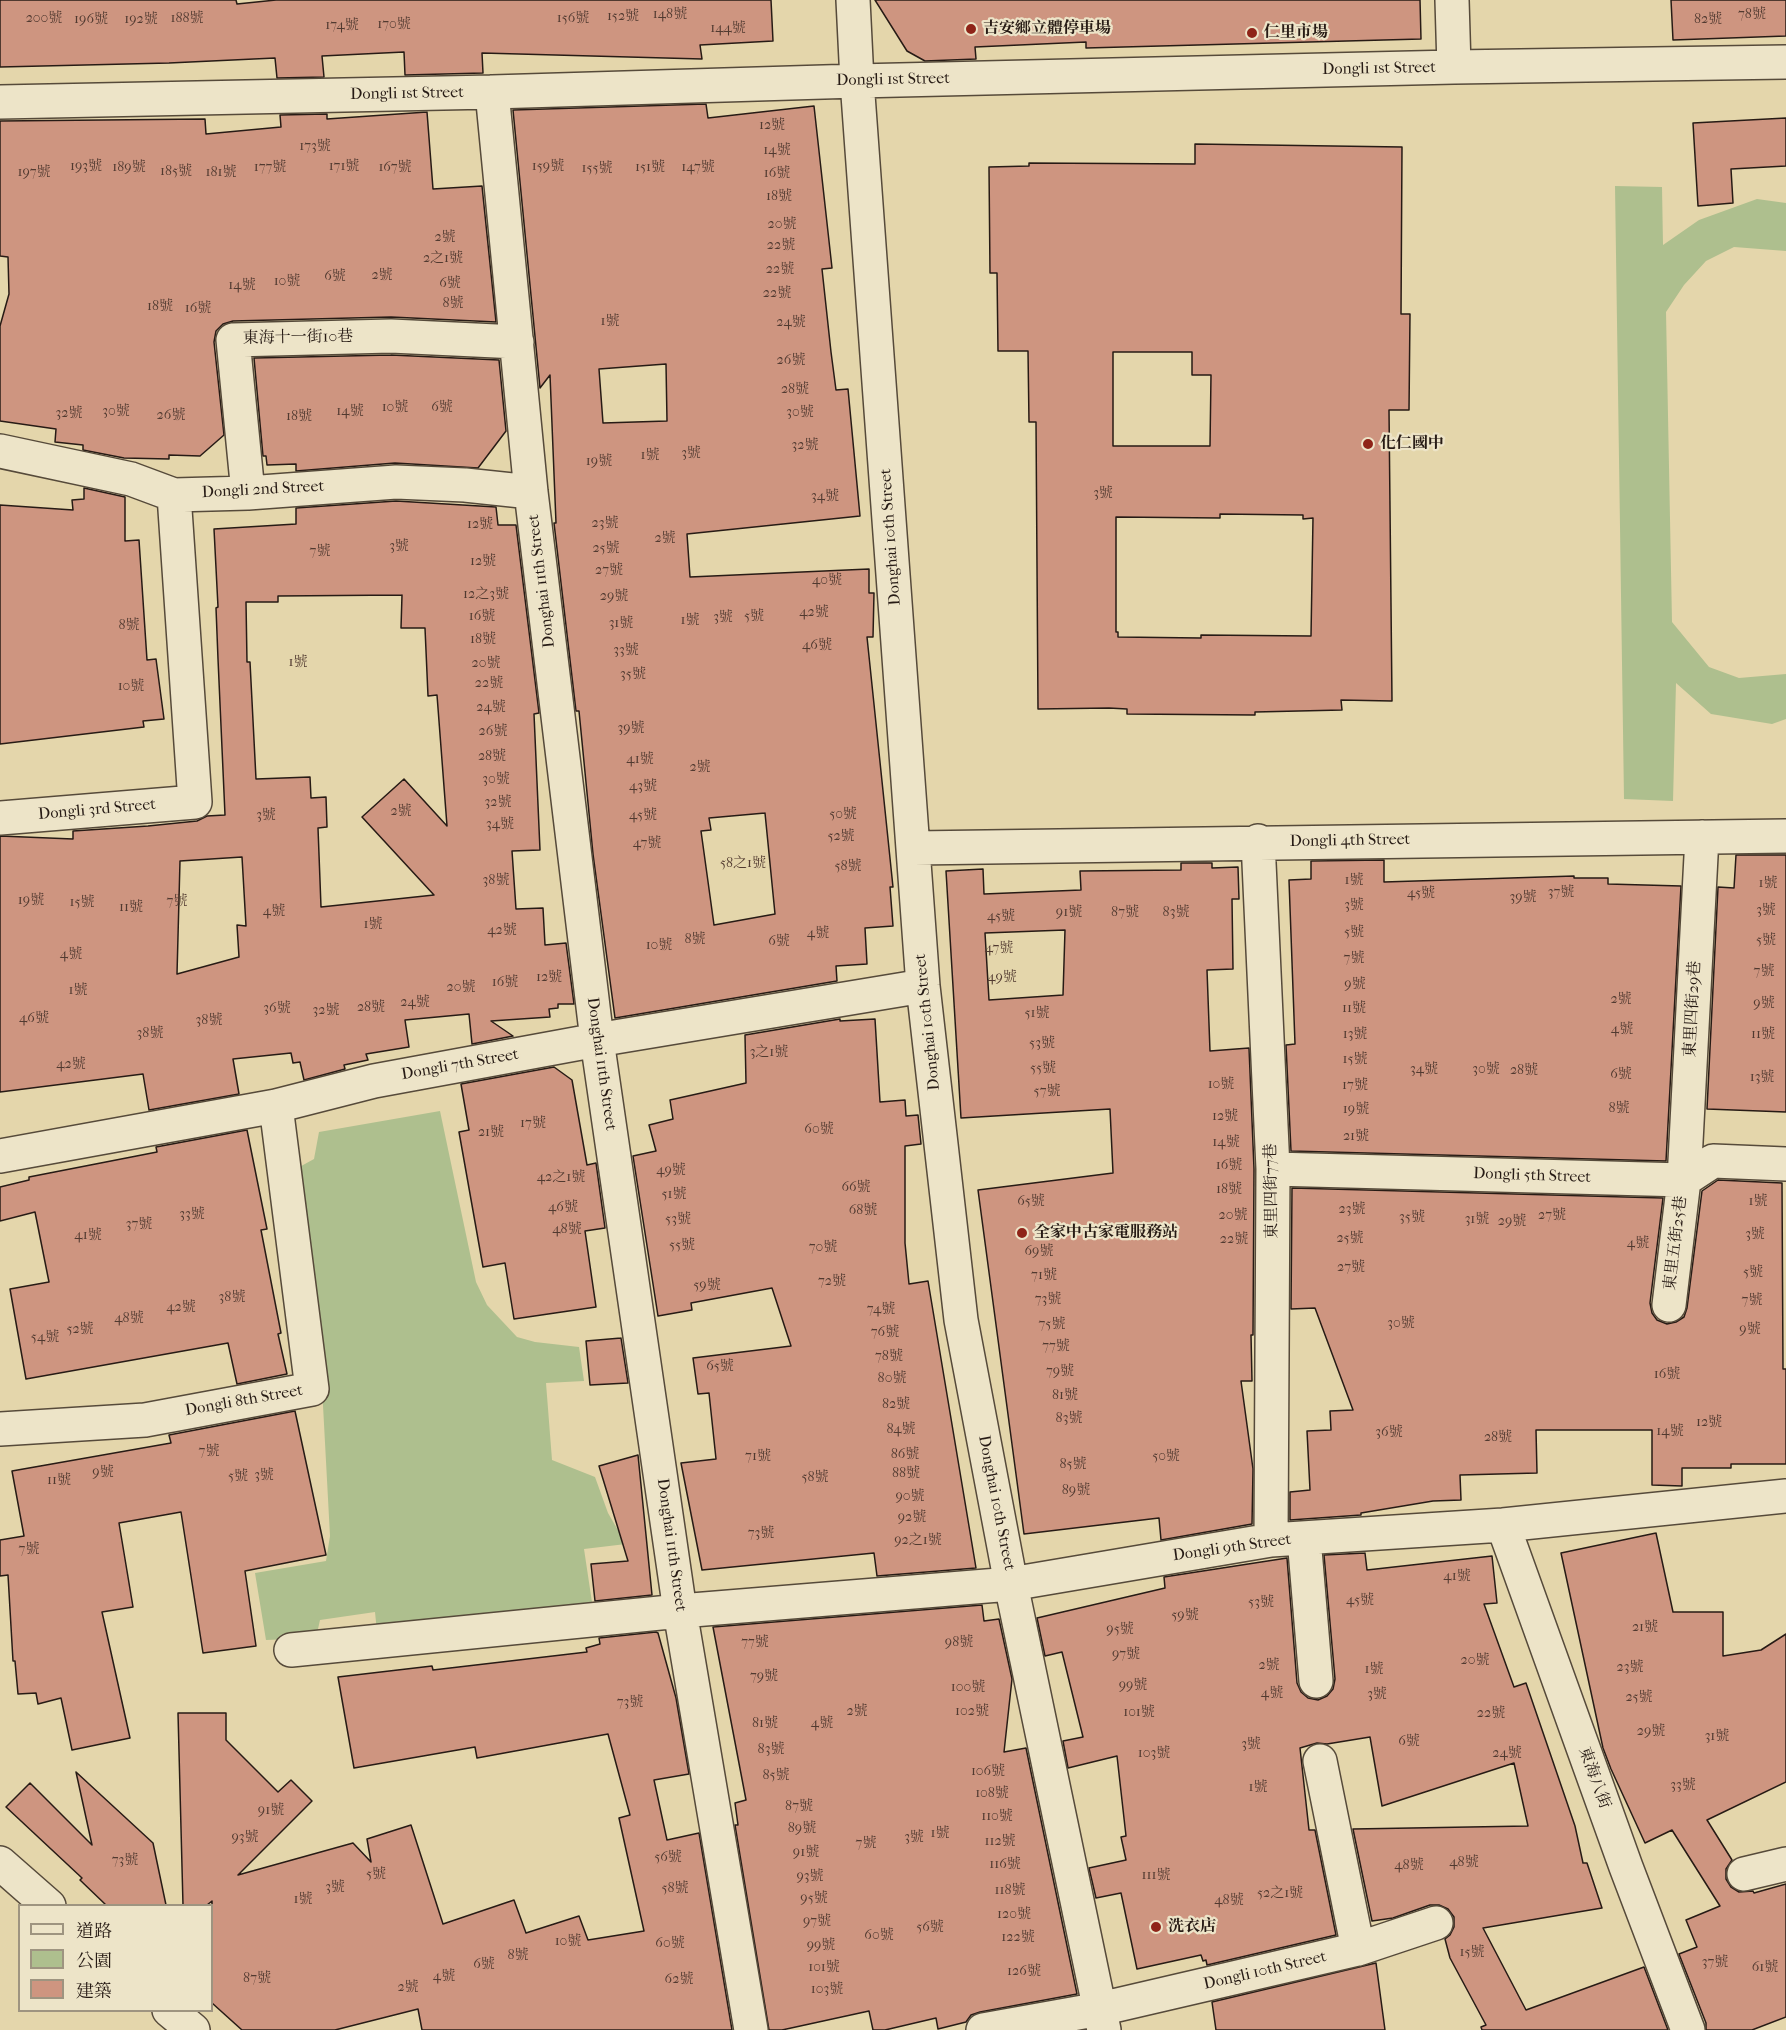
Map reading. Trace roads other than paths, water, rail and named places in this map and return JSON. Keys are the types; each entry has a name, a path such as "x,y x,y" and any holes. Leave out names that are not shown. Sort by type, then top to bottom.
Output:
{"street":[{"name":"Donghai 10th Street","path":"853,0 923,986 961,1320 1011,1584 1102,2019"},
{"path":"1452,0 1454,67"},
{"name":"Dongli 1st Street","path":"0,102 492,92 1454,67 1786,62"},
{"name":"Donghai 11th Street","path":"492,92 531,492 597,1040 680,1611 751,2030"},
{"name":"東海十一街10巷","path":"248,493 233,340 391,336 517,342"},
{"name":"Dongli 2nd Street","path":"0,451 131,479 174,495 248,493 396,482 465,485 531,492"},
{"name":"Dongli 3rd Street","path":"0,818 195,802 174,495"},
{"name":"Dongli 4th Street","path":"914,848 1786,836"},
{"name":"東里四街29巷","path":"1684,1180 1702,837"},
{"name":"東里四街77巷","path":"1258,842 1273,1169 1271,1540"},
{"name":"Dongli 7th Street","path":"0,1156 276,1106 354,1085 597,1040 923,986"},
{"name":"Dongli 8th Street","path":"0,1429 145,1420 312,1389 276,1106"},
{"path":"1684,1180 1713,1161 1786,1164"},
{"name":"Dongli 5th Street","path":"1273,1169 1684,1180"},
{"name":"東里五街25巷","path":"1669,1305 1684,1180"},
{"name":"Dongli 9th Street","path":"291,1650 680,1611 1011,1584 1271,1540 1503,1525 1786,1496"},
{"name":"東海八街","path":"1503,1525 1626,1867 1688,2030"},
{"path":"1304,1538 1316,1681"},
{"path":"1320,1761 1358,1949"},
{"path":"1744,1874 1786,1864"},
{"path":"2,1869 48,1904"},
{"name":"Dongli 10th Street","path":"983,2030 1102,2019 1358,1949 1436,1923"},
{"path":"171,2012 193,2030"}],"place":[{"name":"吉安鄉立體停車場","path":"971,29"},
{"name":"仁里市場","path":"1252,33"},
{"name":"化仁國中","path":"1368,444"},
{"name":"全家中古家電服務站","path":"1022,1233"},
{"name":"洗衣店","path":"1156,1927"}]}
